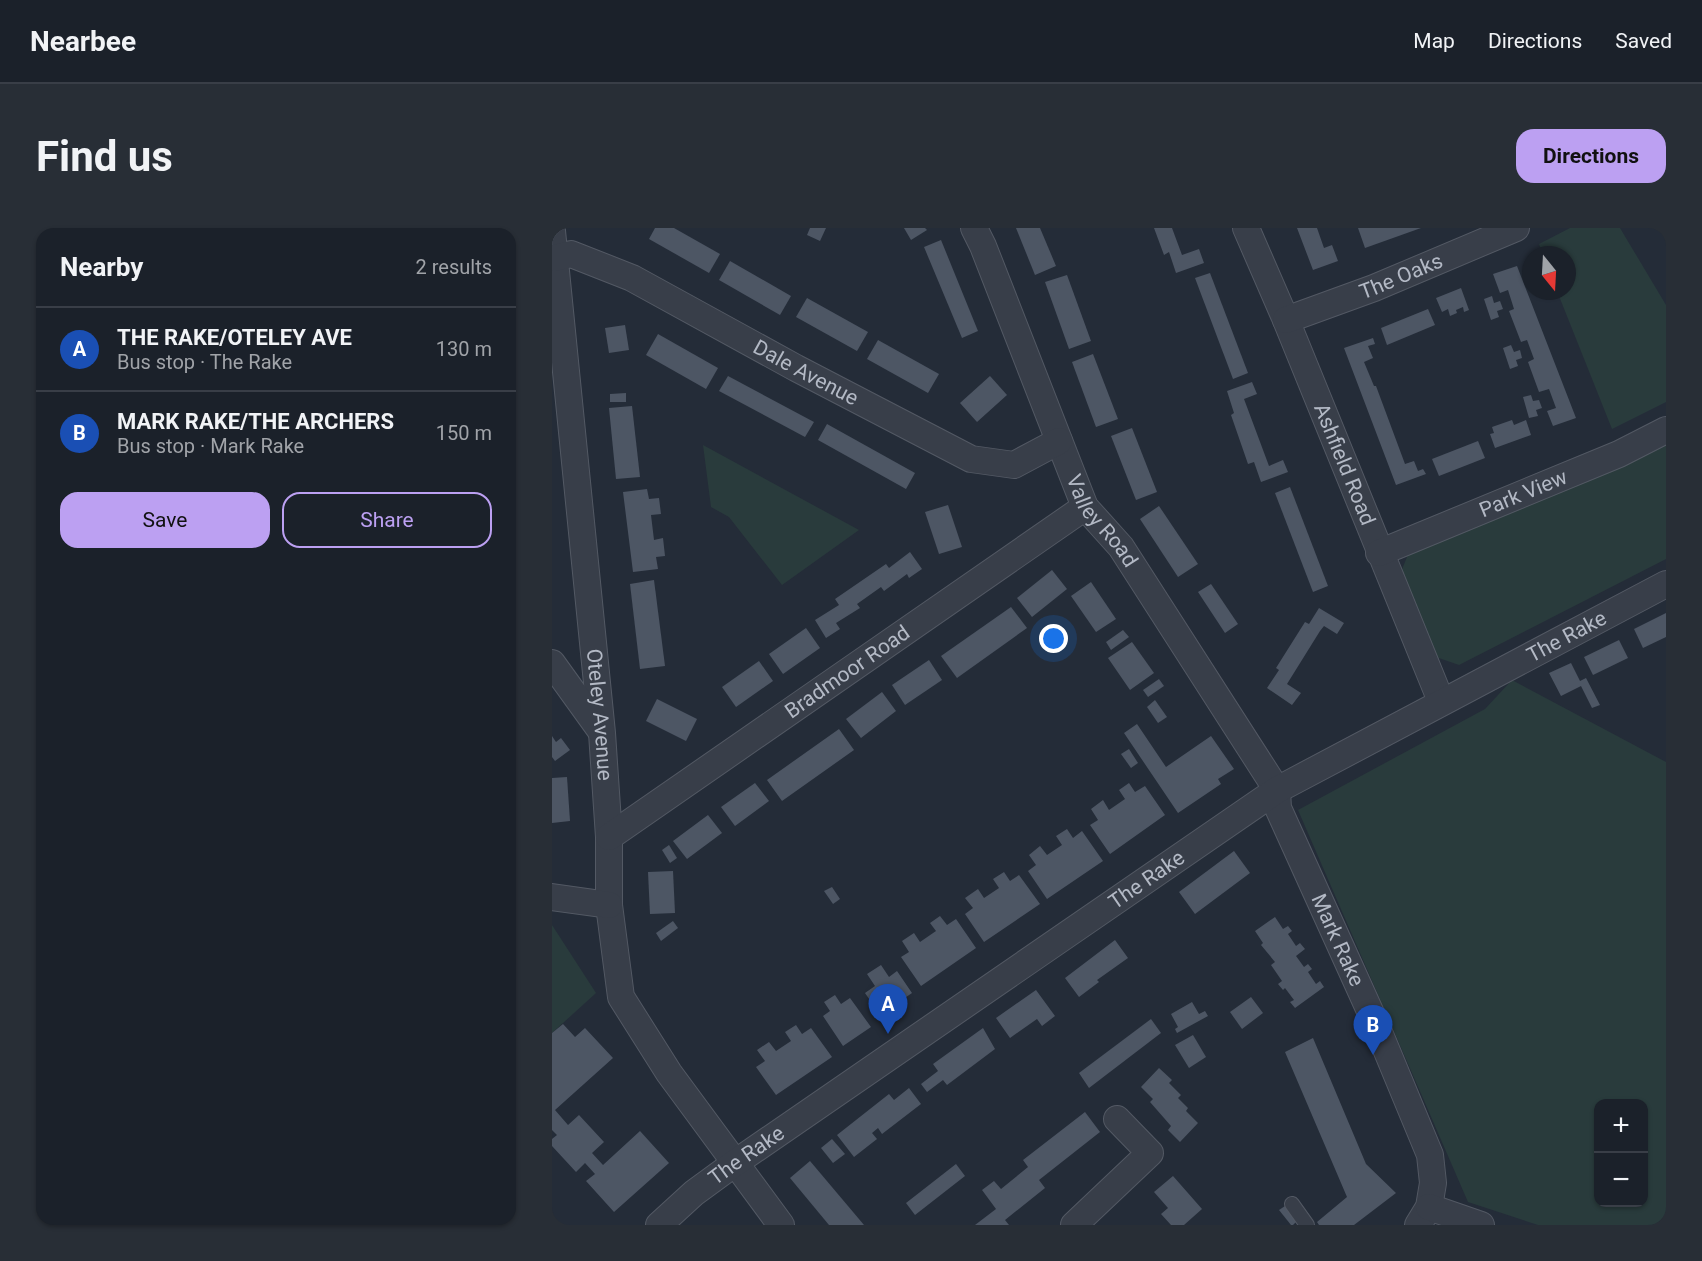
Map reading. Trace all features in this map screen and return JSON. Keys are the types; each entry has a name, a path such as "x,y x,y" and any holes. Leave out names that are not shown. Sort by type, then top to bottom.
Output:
{"street":[{"name":"Valley Road","path":"974,228 1085,507 1121,547 1277,790"},
{"name":"Ashfield Road","path":"1246,228 1286,320 1441,702"},
{"name":"The Oaks","path":"1286,320 1374,288 1516,228"},
{"name":"Oteley Avenue","path":"552,231 602,734 609,837 609,904 621,997 669,1073 781,1225"},
{"name":"Dale Avenue","path":"555,258 571,254 632,278 796,368 972,459 1014,465 1059,441"},
{"name":"Park View","path":"1379,553 1619,454 1666,430"},
{"name":"Bradmoor Road","path":"609,837 1085,507"},
{"name":"The Rake","path":"659,1225 694,1192 735,1163 1277,790 1666,584"},
{"path":"552,663 602,734"},
{"name":"Mark Rake","path":"1277,790 1278,808 1374,1020 1430,1155 1433,1183 1423,1216"},
{"path":"552,897 609,904"},
{"path":"1074,1225 1150,1153 1117,1119"},
{"path":"1423,1216 1481,1225"}],"lane":[{"path":"1292,1204 1307,1225"}],"shaded area":[{"path":"1570,228 1620,228 1666,305 1666,402 1612,429 1561,300 1576,300 1576,246 1540,246 1539,244"},
{"path":"1666,443 1666,559 1459,665 1433,656 1401,572 1409,552"},
{"path":"703,445 859,530 782,585 729,517 711,507"},
{"path":"1512,680 1666,762 1666,1225 1538,1225 1468,1202 1298,810 1485,709"},
{"path":"552,925 596,993 552,1033"}],"building":[{"path":"655,228 674,228 720,254 709,273 649,239"},
{"path":"810,228 826,228 820,241 807,235"},
{"path":"904,228 925,228 927,230 911,240"},
{"path":"1016,228 1040,228 1056,266 1035,275"},
{"path":"1154,228 1172,228 1182,255 1199,249 1204,263 1176,273 1169,252 1164,255"},
{"path":"1297,228 1317,228 1324,248 1332,245 1338,261 1313,270"},
{"path":"1358,228 1421,228 1365,248"},
{"path":"941,240 978,331 962,338 924,247"},
{"path":"730,261 791,296 780,315 719,280"},
{"path":"1517,266 1522,279 1522,300 1530,300 1576,418 1553,426 1547,411 1556,408 1549,389 1539,392 1528,362 1534,359 1527,340 1521,342 1509,311 1514,309 1508,290 1500,293 1493,274"},
{"path":"1210,273 1248,373 1233,379 1195,278"},
{"path":"1067,275 1091,341 1069,349 1045,282"},
{"path":"1461,288 1469,310 1464,312 1463,307 1450,316 1448,309 1442,312 1436,298"},
{"path":"1492,296 1494,303 1500,301 1503,309 1497,311 1499,317 1491,320 1484,299"},
{"path":"807,298 868,332 857,351 796,317"},
{"path":"1428,309 1435,325 1387,345 1381,328"},
{"path":"625,325 629,350 609,353 605,328"},
{"path":"658,334 718,368 706,389 646,355"},
{"path":"1373,338 1375,344 1368,346 1373,358 1364,362 1376,386 1405,464 1414,461 1418,471 1423,469 1426,474 1396,485 1344,348"},
{"path":"878,340 939,374 928,393 867,359"},
{"path":"1511,345 1514,352 1520,350 1522,358 1516,360 1518,366 1510,369 1503,348"},
{"path":"1093,354 1118,419 1096,427 1072,362"},
{"path":"728,376 814,422 805,437 719,391"},
{"path":"990,376 1007,395 977,422 960,403"},
{"path":"1252,382 1257,394 1244,399 1269,466 1283,460 1288,472 1261,482 1254,462 1248,464 1231,415 1234,413 1227,391"},
{"path":"626,393 626,402 610,402 610,394"},
{"path":"1531,395 1533,401 1539,400 1542,408 1536,410 1538,416 1529,418 1523,397"},
{"path":"632,406 640,477 616,479 609,408"},
{"path":"1512,420 1514,425 1526,420 1531,435 1495,448 1490,434 1494,433 1492,427"},
{"path":"827,424 915,473 906,489 818,440"},
{"path":"1132,428 1157,492 1136,500 1111,436"},
{"path":"1478,441 1485,458 1439,476 1432,459"},
{"path":"1290,487 1328,586 1313,592 1275,493"},
{"path":"647,489 649,499 659,498 661,514 651,515 654,540 663,538 665,556 656,557 658,569 633,572 623,492"},
{"path":"948,505 962,547 939,554 925,512"},
{"path":"1159,506 1198,564 1178,577 1140,519"},
{"path":"910,552 922,569 909,578 907,574 884,591 881,587 857,604 860,608 836,623 840,629 826,638 815,620 839,605 835,599 886,564 889,568"},
{"path":"1052,570 1067,589 1032,617 1017,598"},
{"path":"654,580 665,666 640,669 630,584"},
{"path":"1091,582 1116,619 1096,632 1071,596"},
{"path":"1211,584 1238,624 1225,633 1198,592"},
{"path":"1011,607 1027,628 957,678 941,656"},
{"path":"1319,608 1344,623 1337,634 1324,626 1320,631 1287,684 1301,693 1292,705 1267,688 1279,670 1276,668 1305,622 1309,624"},
{"path":"1666,613 1666,637 1643,648 1634,629"},
{"path":"806,628 820,648 783,674 769,654"},
{"path":"1123,630 1129,637 1111,650 1106,642"},
{"path":"1619,640 1628,658 1593,675 1584,657"},
{"path":"1132,642 1154,673 1130,690 1108,658"},
{"path":"929,660 942,680 905,705 892,685"},
{"path":"759,661 773,681 736,707 722,687"},
{"path":"1571,663 1580,681 1586,678 1600,705 1592,708 1581,686 1561,696 1549,673"},
{"path":"1159,679 1164,686 1148,697 1143,690"},
{"path":"882,692 896,711 861,738 846,719"},
{"path":"657,699 697,719 686,741 646,721"},
{"path":"1155,700 1167,717 1158,723 1147,707"},
{"path":"1137,724 1166,767 1211,736 1234,769 1218,779 1221,784 1178,813 1124,733"},
{"path":"839,729 854,750 782,801 767,780"},
{"path":"552,736 556,742 561,738 570,750 555,761 552,757"},
{"path":"1129,749 1138,763 1131,768 1121,754"},
{"path":"567,777 570,821 552,823 552,778"},
{"path":"755,783 769,801 735,826 721,807"},
{"path":"1129,783 1135,792 1145,786 1165,815 1110,854 1090,825 1098,820 1091,809 1103,800 1109,810 1125,799 1119,790"},
{"path":"708,815 722,833 687,859 673,841"},
{"path":"1067,829 1073,838 1082,831 1103,861 1047,899 1028,871 1036,865 1029,855 1040,846 1047,855 1062,845 1056,836"},
{"path":"669,845 677,858 670,863 662,850"},
{"path":"1234,851 1250,873 1195,914 1179,892"},
{"path":"673,871 675,913 650,914 648,872"},
{"path":"1004,872 1010,881 1019,875 1040,904 984,942 965,914 973,908 965,898 978,889 984,898 999,888 993,879"},
{"path":"832,887 840,899 833,904 824,891"},
{"path":"940,916 947,925 956,919 976,948 921,986 901,957 909,952 902,941 914,933 920,942 936,931 930,923"},
{"path":"1275,917 1283,929 1288,926 1292,931 1288,934 1296,946 1300,943 1305,949 1296,956 1304,967 1308,964 1312,969 1308,972 1316,984 1320,981 1324,987 1295,1008 1290,1002 1294,1000 1285,988 1283,990 1278,984 1282,981 1271,965 1275,962 1261,945 1263,943 1255,931"},
{"path":"673,921 678,928 661,941 656,933"},
{"path":"1115,940 1128,958 1097,980 1099,982 1079,997 1065,978"},
{"path":"881,965 889,977 897,971 912,993 880,1015 865,993 875,986 867,974"},
{"path":"1036,990 1055,1016 1042,1026 1037,1019 1010,1038 996,1018"},
{"path":"835,995 841,1004 850,998 871,1027 843,1046 823,1016 830,1011 824,1002"},
{"path":"1251,997 1263,1013 1242,1029 1230,1012"},
{"path":"1192,1002 1199,1014 1205,1011 1208,1016 1177,1033 1175,1029 1178,1027 1171,1014"},
{"path":"1151,1019 1161,1033 1089,1088 1079,1073"},
{"path":"563,1024 575,1037 585,1028 613,1058 555,1110 568,1125 579,1115 604,1142 592,1153 603,1165 640,1131 669,1163 614,1212 586,1181 595,1174 585,1163 576,1172 552,1146 552,1139 557,1135 552,1130 552,1033"},
{"path":"796,1025 802,1034 811,1028 832,1057 776,1095 756,1067 765,1061 757,1050 769,1042 776,1051 791,1041 785,1032"},
{"path":"983,1028 995,1049 947,1085 943,1080 927,1092 921,1084 938,1071 933,1064"},
{"path":"1193,1035 1206,1057 1189,1068 1175,1045"},
{"path":"1313,1038 1366,1164 1396,1193 1354,1225 1319,1225 1317,1222 1347,1197 1285,1052"},
{"path":"1159,1068 1172,1080 1169,1083 1181,1095 1178,1098 1188,1108 1186,1111 1198,1123 1180,1142 1168,1130 1171,1126 1150,1102 1153,1099 1141,1087"},
{"path":"909,1088 921,1104 882,1134 878,1128 872,1133 877,1139 854,1157 837,1135 889,1094 894,1100"},
{"path":"1085,1112 1100,1132 1039,1180 1045,1188 1005,1220 1009,1225 975,1225 996,1209 982,1190 994,1181 1001,1189 1028,1167 1023,1160"},
{"path":"832,1139 845,1154 833,1163 821,1148"},
{"path":"810,1161 864,1225 829,1225 790,1178"},
{"path":"956,1164 965,1176 915,1215 906,1203"},
{"path":"1173,1176 1202,1209 1184,1225 1171,1225 1161,1214 1168,1208 1154,1192"},
{"path":"1285,1206 1297,1221 1293,1225 1279,1210"}],"place":[{"name":"THE RAKE/OTELEY AVE","path":"888,1034"},
{"name":"MARK RAKE/THE ARCHERS","path":"1373,1055"}]}
